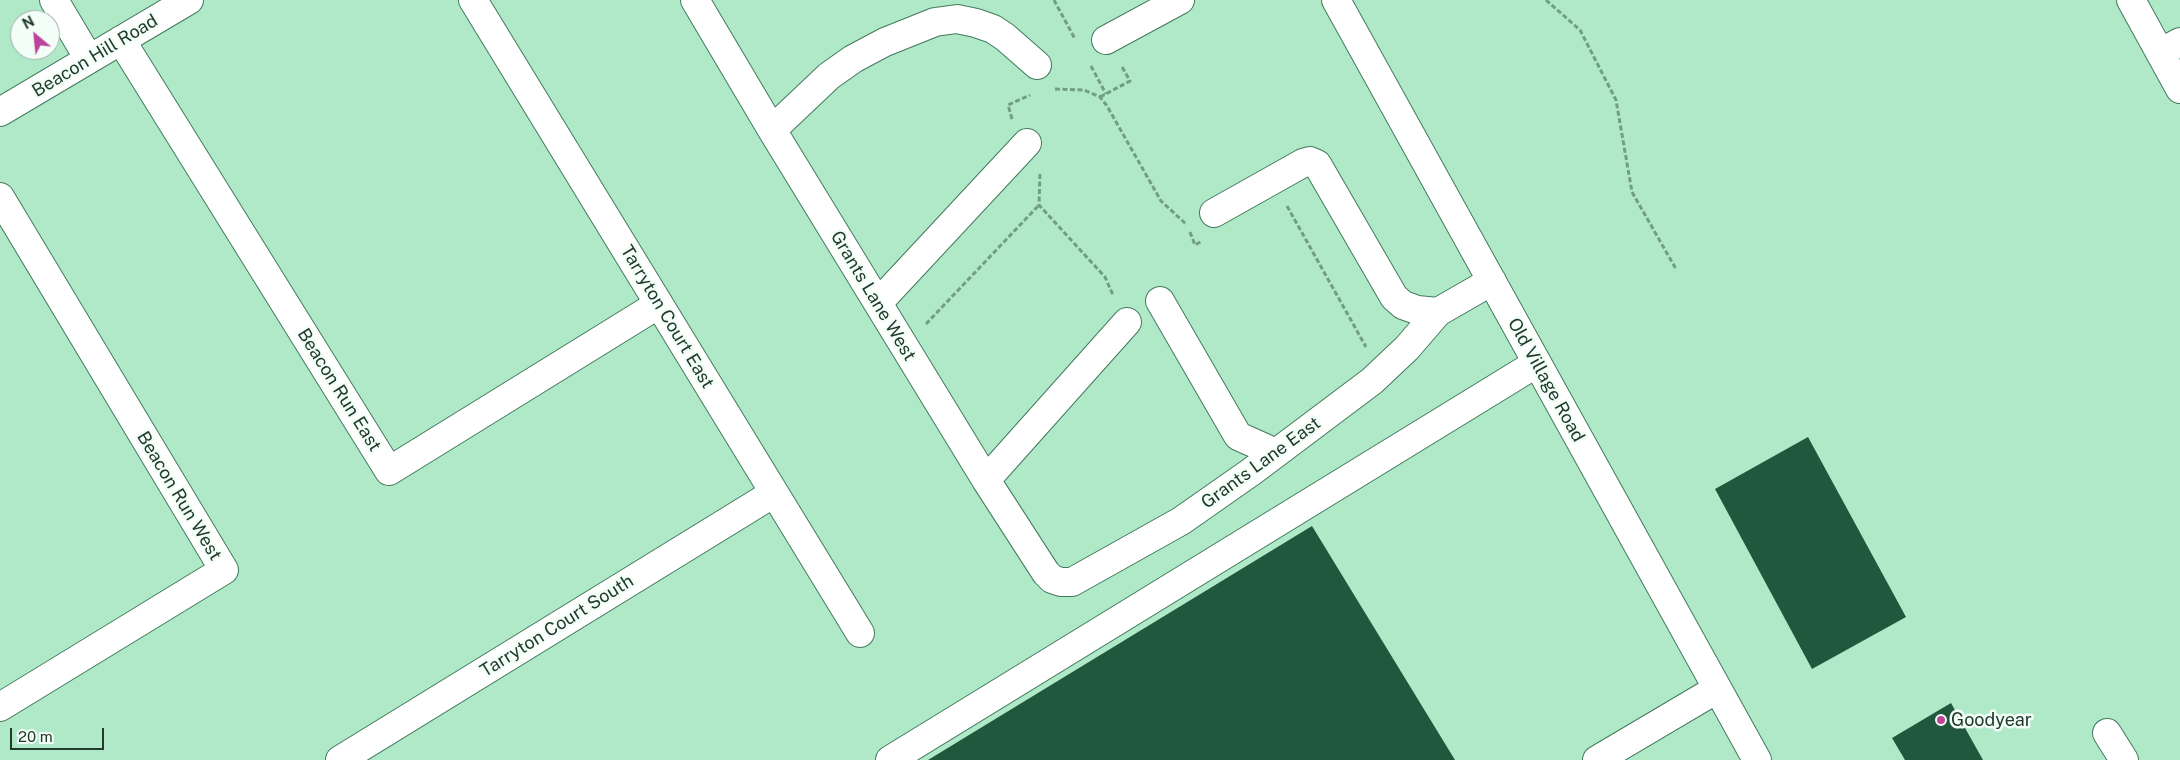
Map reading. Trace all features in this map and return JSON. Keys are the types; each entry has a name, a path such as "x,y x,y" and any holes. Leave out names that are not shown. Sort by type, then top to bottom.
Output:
{"street":[{"path":"54,0 89,59"},
{"name":"Beacon Hill Road","path":"0,112 189,0"},
{"name":"Tarryton Court East","path":"473,0 860,633"},
{"name":"Grants Lane West","path":"695,0 772,130 986,480 1046,573 1052,579 1061,582"},
{"path":"1106,40 1180,0"},
{"name":"Old Village Road","path":"1336,0 1757,760"},
{"path":"2131,0 2170,48 2180,89"},
{"path":"772,130 821,83 853,59 884,42 936,22 957,19 976,23 993,30 1005,37 1038,65"},
{"name":"Beacon Run East","path":"121,40 389,471 659,304"},
{"path":"878,303 1027,143"},
{"path":"1214,213 1303,163 1310,161 1317,164 1394,296 1403,305 1438,312"},
{"name":"Beacon Run West","path":"0,197 224,570 0,707"},
{"name":"Grants Lane East","path":"1061,582 1072,582 1181,521 1276,453 1382,373 1407,348 1438,312 1492,282"},
{"path":"1160,301 1238,436 1276,453"},
{"path":"986,480 1127,322"},
{"path":"890,760 1537,363"},
{"name":"Tarryton Court South","path":"340,760 774,493"},
{"path":"1597,760 1717,688"},
{"path":"2107,733 2124,760"}],"path":[{"path":"1546,0 1580,30 1616,100 1632,192 1676,269"},
{"path":"1100,97 1130,81 1106,40"},
{"path":"1054,89 1084,90 1100,97 1161,201 1186,224 1196,245 1204,240"},
{"path":"904,347 1039,205 1041,156 1015,132 1008,105 1035,93"},
{"path":"1282,198 1382,373"},
{"path":"1039,205 1105,278 1127,322"}],"building":[{"path":"1808,437 1906,617 1812,669 1715,489"},
{"path":"1312,526 1455,760 928,760"},
{"name":"Goodyear","path":"1951,703 1983,760 1905,760 1892,738"}],"place":[{"name":"Goodyear","path":"1941,720"}]}
